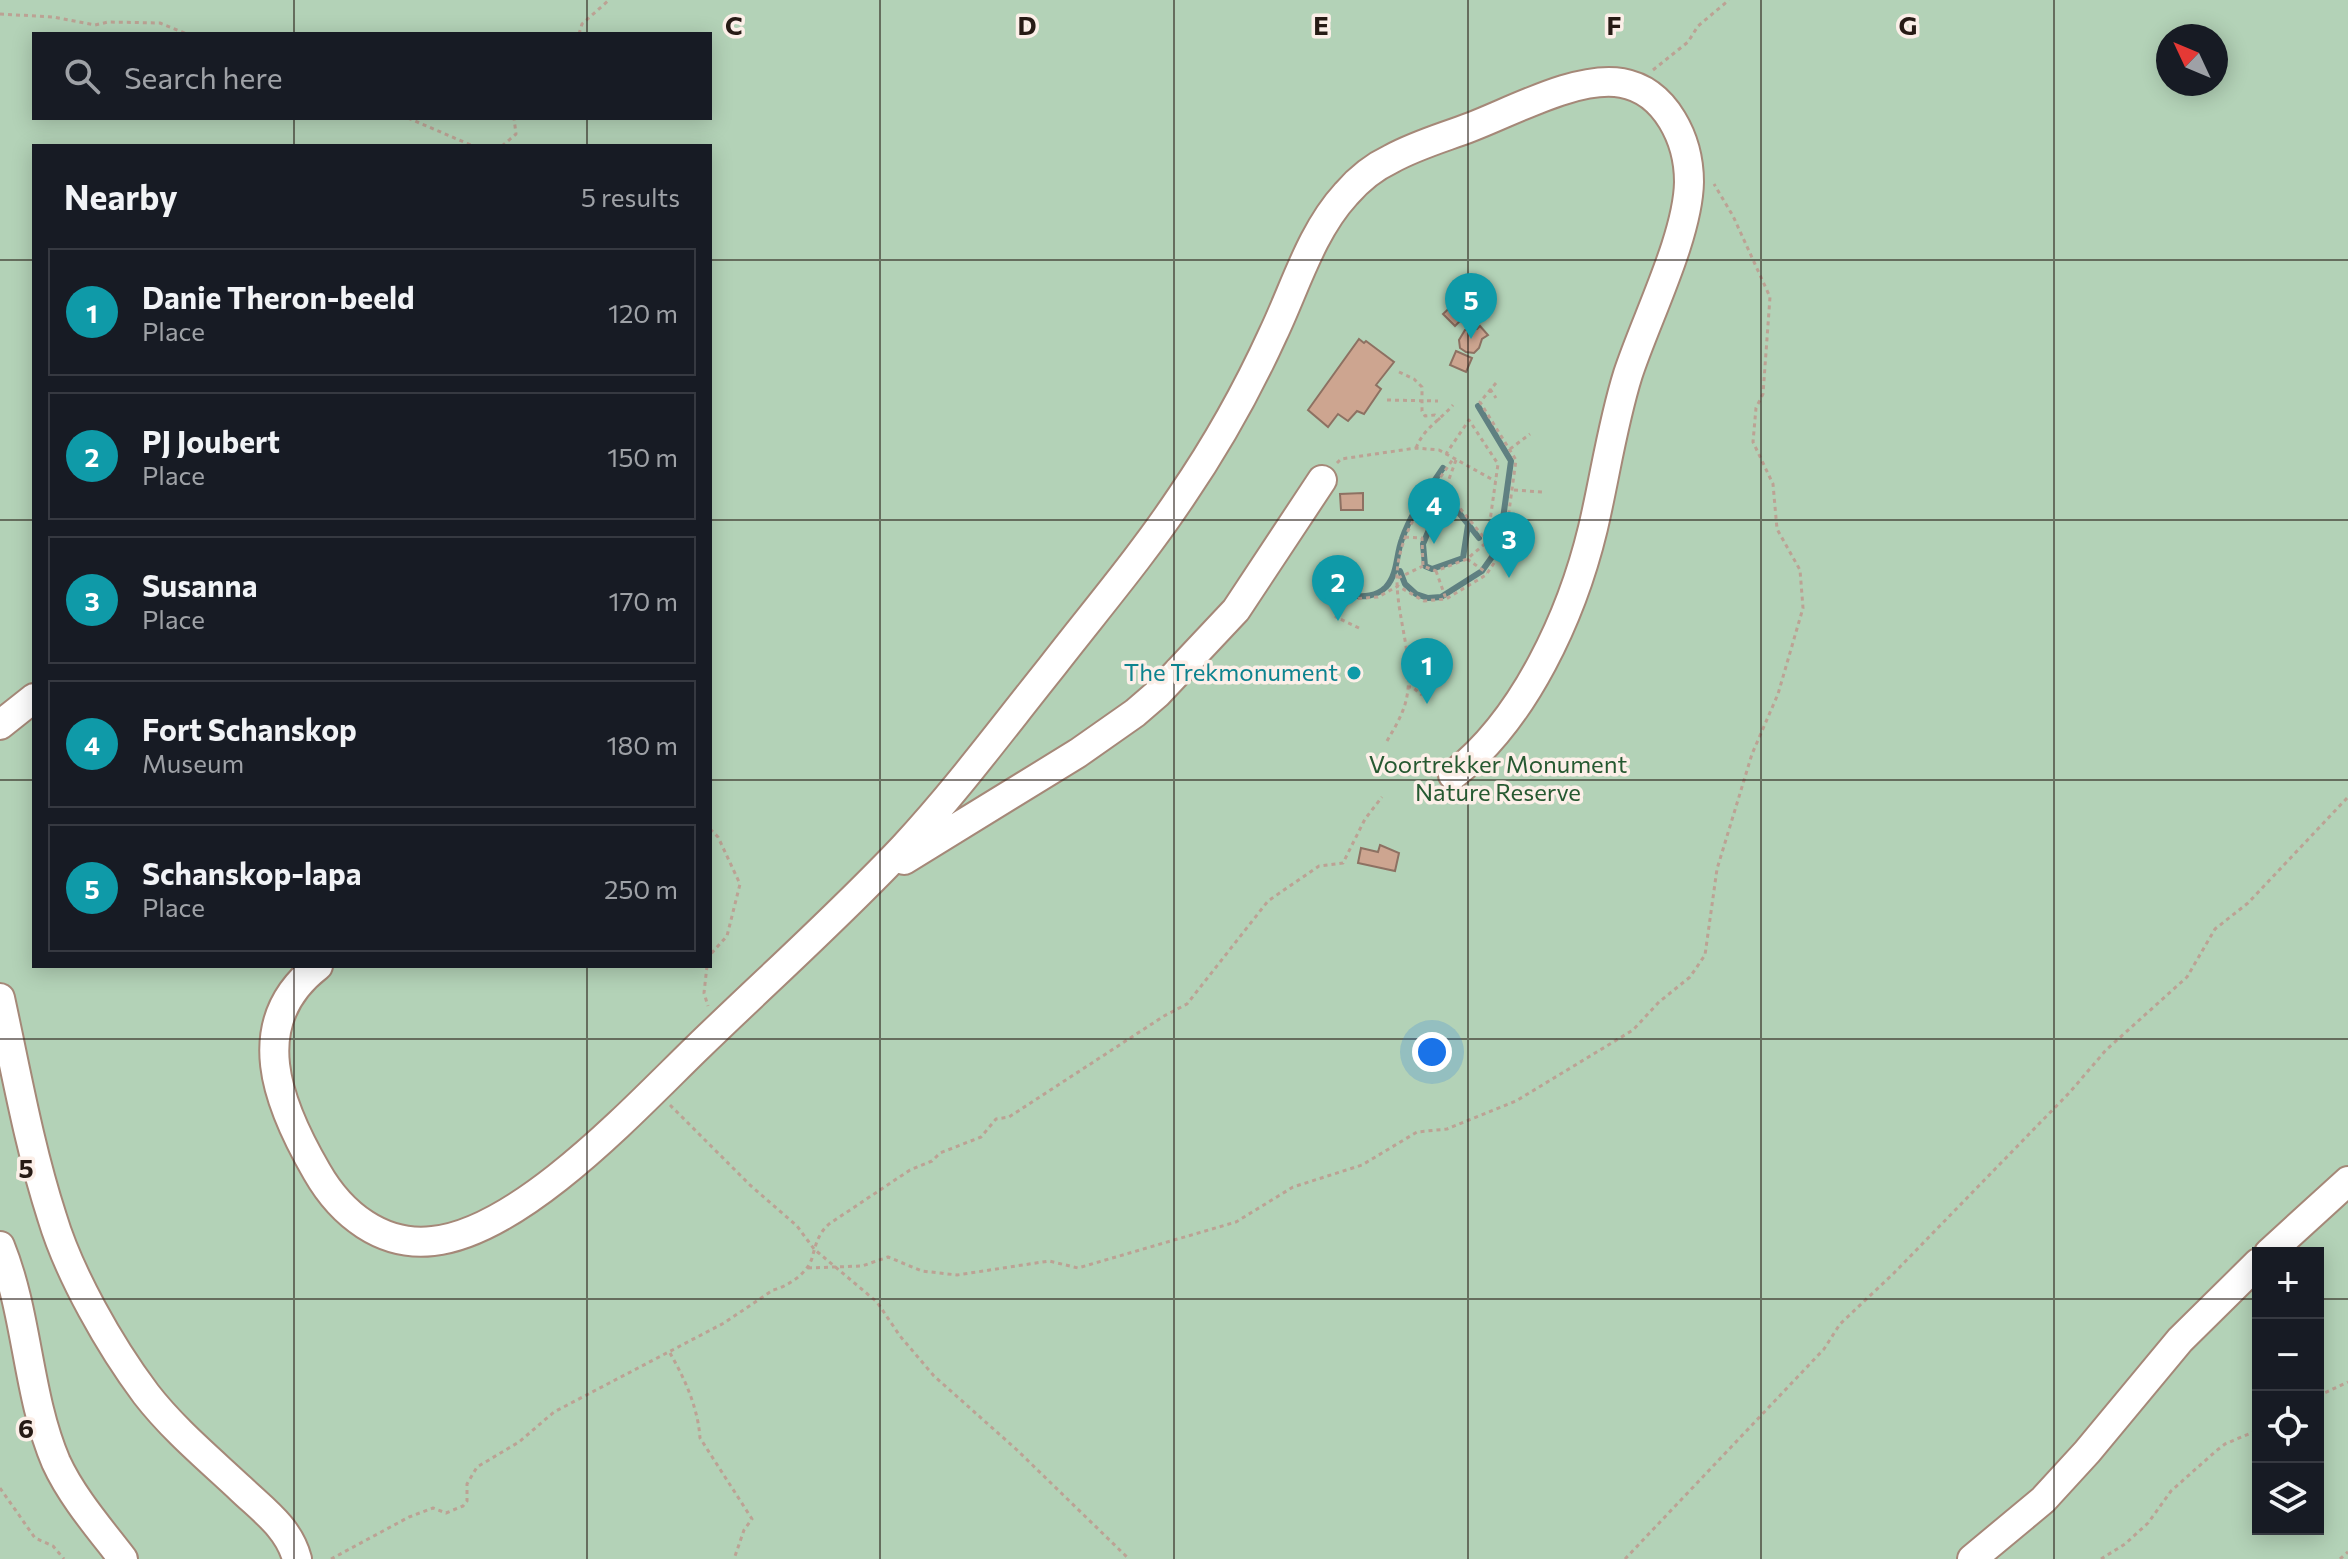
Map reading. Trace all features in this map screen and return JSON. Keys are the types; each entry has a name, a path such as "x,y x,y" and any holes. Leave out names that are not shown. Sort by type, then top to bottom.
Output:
{"street":[{"path":"316,968 290,993 279,1013 273,1032 277,1078 305,1152 326,1188 344,1210 376,1232 399,1239 437,1241 479,1227 557,1178 655,1089 876,876 975,763 1181,498 1235,411 1322,229 1347,191 1388,160 1568,89 1611,81 1641,89 1656,99 1674,124 1685,153 1689,182 1677,241 1626,382 1592,535 1561,624 1508,718 1471,761 1453,775"},
{"path":"876,876 1078,753 1157,694 1236,610 1322,480"},
{"path":"0,725 32,700"},
{"path":"0,998 49,1207 61,1242 87,1296 113,1344 148,1397 270,1515 286,1533 297,1559"},
{"path":"2276,1247 2348,1181"},
{"path":"0,1246 21,1319 42,1416 58,1466 123,1559"},
{"path":"1972,1559 2043,1500 2180,1340 2252,1269"}],"path":[{"path":"580,32 582,24 609,0"},
{"path":"1641,89 1655,68 1688,42 1698,26 1729,0"},
{"path":"0,14 53,17 95,25 108,22 160,23 182,32"},
{"path":"413,120 468,144"},
{"path":"504,144 516,134 514,120"},
{"path":"331,1559 421,1512 433,1508 446,1513 463,1506 467,1501 467,1484 477,1467 519,1442 554,1412 724,1323 808,1268 862,1266 888,1257 922,1271 957,1275 1049,1261 1078,1268 1236,1222 1293,1187 1362,1165 1417,1132 1447,1129 1516,1101 1633,1030 1659,1002 1690,977 1705,955 1717,869 1752,754 1778,694 1803,608 1800,570 1777,529 1773,484 1753,442 1756,408 1763,394 1770,297 1733,216 1711,180 1689,182"},
{"path":"1399,372 1422,387 1422,411 1425,416 1435,415 1440,420"},
{"path":"1398,586 1424,601 1446,599 1470,588 1487,573 1504,548 1516,460 1480,402 1496,383"},
{"path":"1490,389 1496,398"},
{"path":"1387,400 1438,401"},
{"path":"1416,448 1422,432 1440,420 1453,405"},
{"path":"1397,578 1423,566 1436,571 1467,559 1487,542 1498,464 1469,420 1446,454"},
{"path":"1510,449 1530,434"},
{"path":"1322,480 1341,459 1416,448 1439,450 1496,481"},
{"path":"1387,741 1399,721 1408,695 1407,652 1397,578 1405,537 1424,502 1454,460"},
{"path":"1454,460 1445,490 1487,542"},
{"path":"1512,490 1542,492"},
{"path":"1405,537 1422,538 1423,566"},
{"path":"1467,559 1487,573"},
{"path":"1436,571 1446,599"},
{"path":"1359,628 1336,617 1351,599 1378,597 1398,586"},
{"path":"1407,687 1422,695"},
{"path":"808,1268 821,1231 829,1224 910,1170 932,1161 940,1153 981,1137 996,1119 1009,1117 1187,1004 1268,901 1319,866 1343,863 1365,819 1382,797"},
{"path":"1625,1559 1814,1360 1840,1324 1894,1273 2070,1092 2106,1050 2187,977 2215,929 2248,903 2348,797"},
{"path":"712,831 718,837 740,884 727,936 712,953"},
{"path":"707,968 704,993 710,1014"},
{"path":"655,1089 740,1175 797,1226 814,1249 877,1302 900,1336 934,1376 1017,1450 1129,1559"},
{"path":"670,1352 686,1384 699,1424 700,1438 752,1519 744,1530 734,1559"},
{"path":"2324,1393 2348,1382"},
{"path":"2101,1559 2125,1544 2148,1523 2171,1491 2216,1451 2252,1433"},
{"path":"0,1488 35,1538 53,1546 64,1559"},
{"path":"2340,1559 2348,1552"}],"green space":[{"name":"Voortrekker Monument Nature Reserve","path":"0,0 2348,0 2348,1559 0,1559"}],"building":[{"path":"1456,302 1467,314 1455,326 1443,314"},
{"path":"1480,326 1488,335 1482,339 1479,348 1474,353 1460,348 1459,340 1465,330"},
{"path":"1359,339 1394,362 1376,385 1381,389 1364,414 1357,411 1348,421 1338,414 1328,427 1308,410"},
{"path":"1456,351 1472,358 1466,372 1450,365"},
{"path":"1363,493 1363,510 1341,510 1340,494"},
{"path":"1380,845 1399,853 1395,871 1358,863 1361,848 1378,852"}],"waterway":[{"path":"1400,571 1405,584 1416,594 1428,598 1441,597 1482,571 1499,547 1511,461 1478,406"},
{"path":"1351,595 1374,594 1390,582 1410,520 1443,468"},
{"path":"1468,525 1463,558 1432,569 1425,566 1423,544 1444,494 1479,538"}],"place":[{"name":"Schanskop-lapa","path":"1471,339"},
{"name":"Fort Schanskop","path":"1434,544"},
{"name":"Susanna","path":"1509,578"},
{"name":"PJ Joubert","path":"1338,621"},
{"name":"The Trekmonument","path":"1354,673"},
{"name":"Danie Theron-beeld","path":"1427,704"}]}
